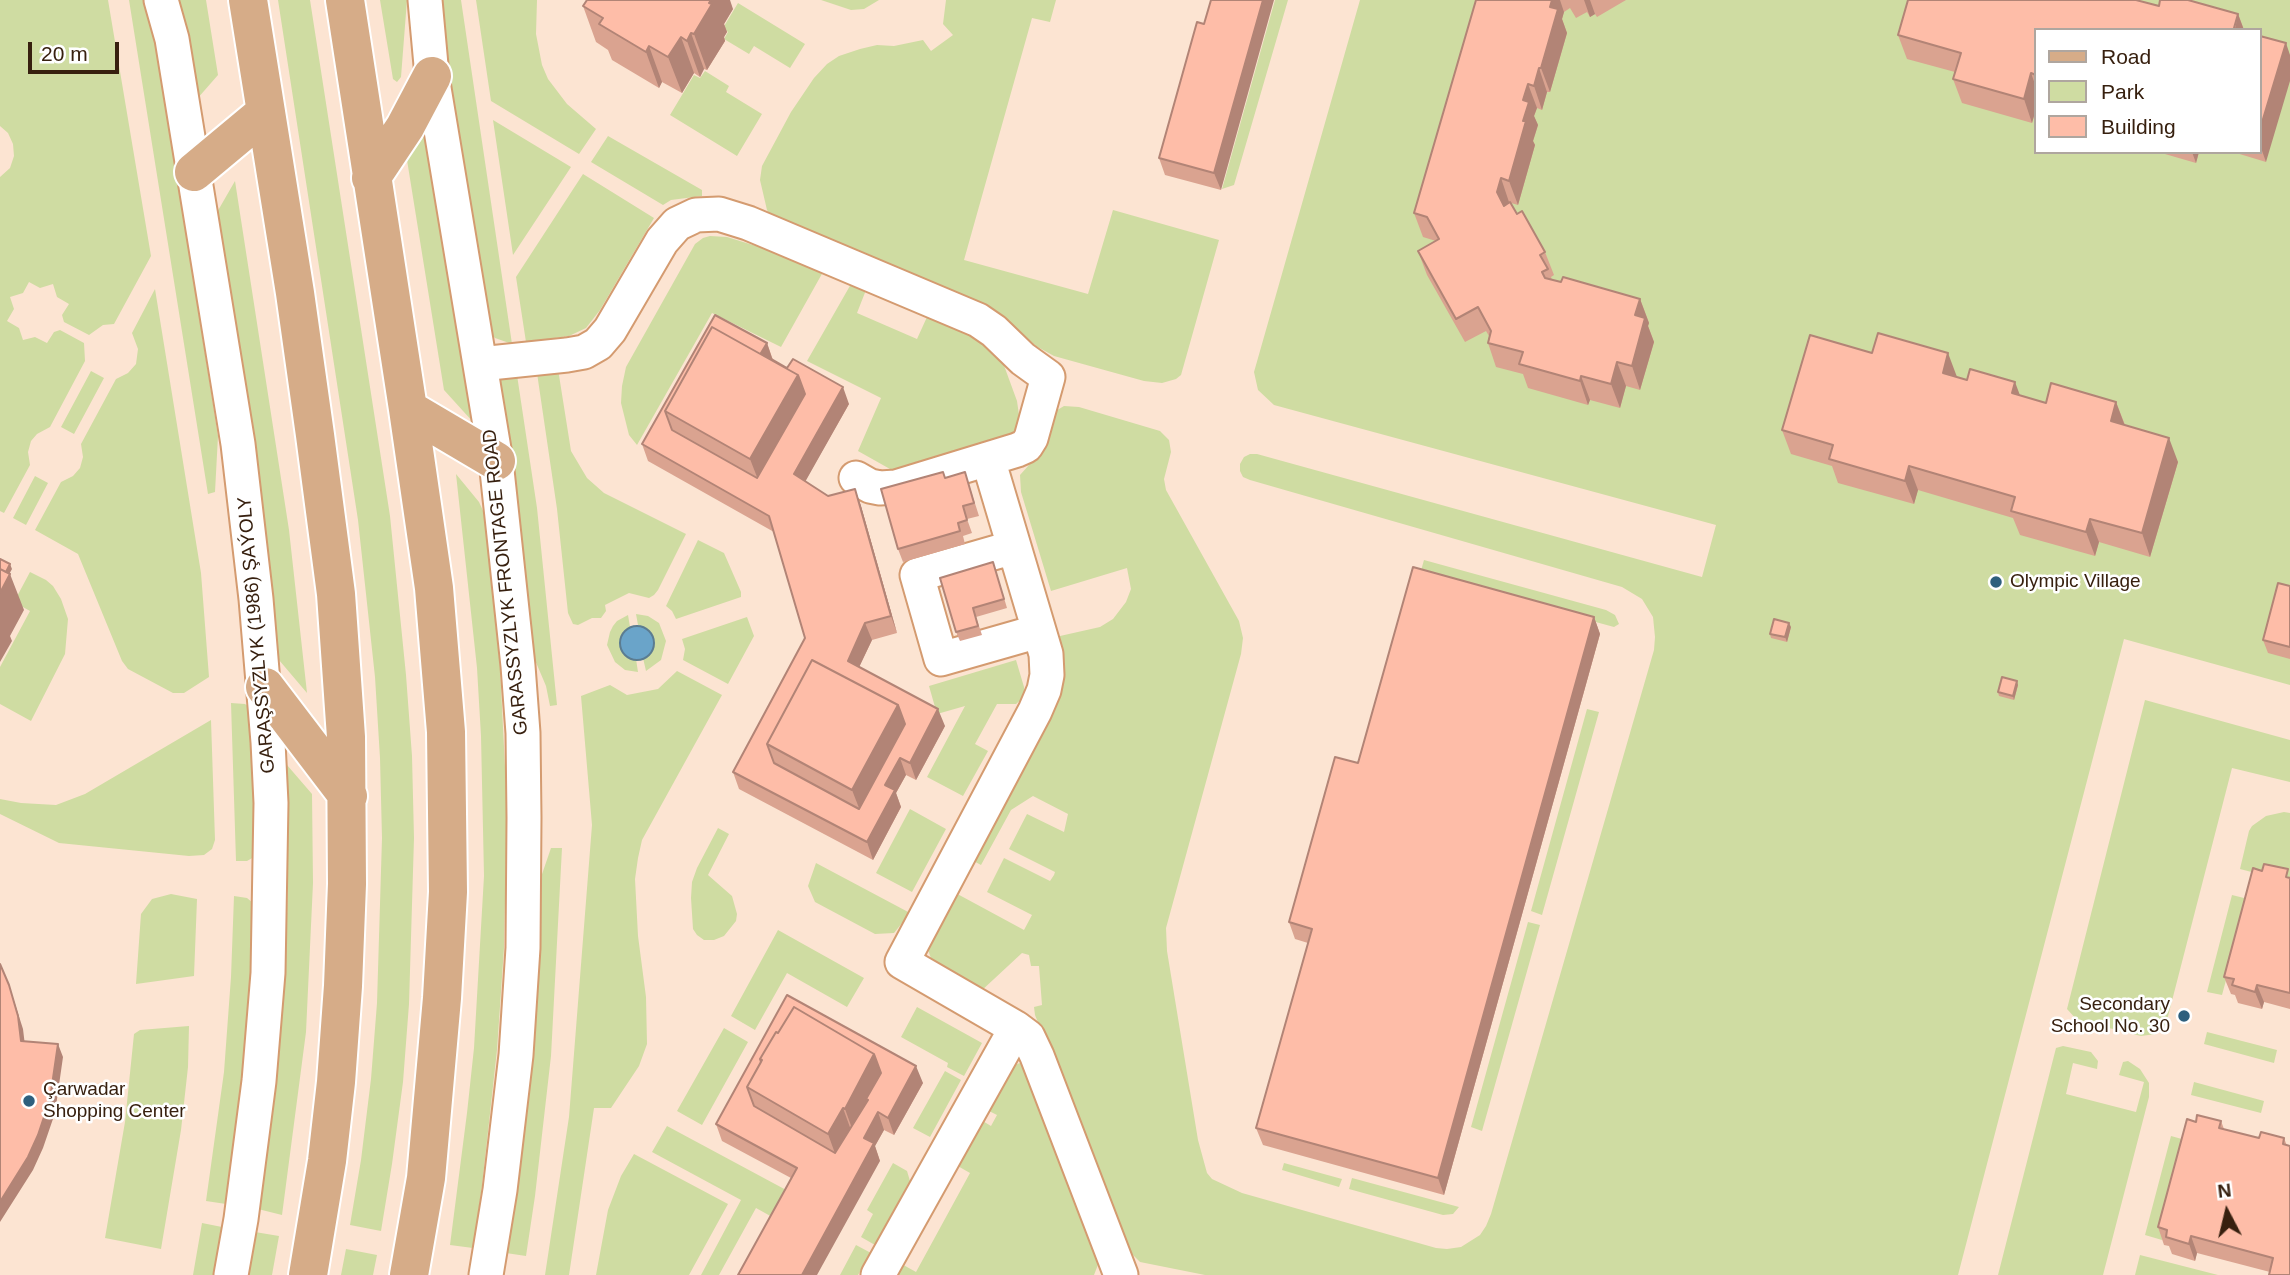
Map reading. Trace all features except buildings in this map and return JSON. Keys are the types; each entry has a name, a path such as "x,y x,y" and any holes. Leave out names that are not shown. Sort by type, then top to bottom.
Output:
{"main road":[{"path":"248,0 297,306 336,594 346,737 348,796 343,986 336,1082 308,1275"},
{"path":"345,0 408,409 438,625 446,732 448,892 426,1178 409,1275"},
{"path":"371,178 404,127 432,76"},
{"path":"194,172 266,112"},
{"path":"408,409 496,461"},
{"path":"265,687 348,796"}],"street":[{"name":"GARAŞSYZLYK (1986) ŞAÝOLY","path":"161,0 172,39 238,444 265,687 271,803 268,973 259,1081 231,1275"},
{"name":"GARASSYZLYK FRONTAGE ROAD","path":"426,9 432,76 496,461 518,666 524,818 523,947 515,1066 500,1190 486,1275"},
{"path":"480,364 567,355 584,352 598,344 610,330 662,241 677,223 696,215 719,214 748,223 978,320 1048,377 1031,438 1026,446 895,487 870,486 856,478"},
{"path":"988,459 1046,654 1047,675 1044,690 1029,723 902,962 1017,1028 1028,1037 1121,1275"},
{"path":"1014,547 917,575 941,659 1039,631"},
{"path":"878,1275 1017,1028"}],"green space":[{"path":"0,0 108,0 151,256 114,324 103,325 89,335 64,322 62,315 69,304 57,297 53,284 40,288 29,282 23,293 10,297 14,309 7,321 19,328 23,340 35,337 47,343 54,332 60,330 84,343 85,361 50,427 31,441 28,452 30,465 4,513 0,511 0,177 10,168 14,156 8,133 0,126"},
{"path":"129,0 143,0 157,50 218,436 215,492 208,494"},
{"path":"178,0 206,0 218,75 197,99"},
{"path":"278,0 310,0 390,516 406,675 414,838 409,1004 403,1082 381,1231 350,1225 371,1079 377,1003 382,838 375,677 358,520"},
{"path":"380,0 407,0 401,77 397,82 393,79"},
{"path":"438,0 461,0 512,344 495,338 488,331"},
{"path":"476,0 537,0 536,34 542,65 548,79 567,104 596,129 579,154 491,101"},
{"path":"821,0 879,0 864,9 851,10"},
{"path":"946,0 1056,0 1050,22 1032,18 964,260 1088,294 1113,210 1219,240 1181,375 1176,379 1162,383 1144,381 1054,356 1036,346 996,313 771,216 767,210 760,180 762,166 791,112 814,78 839,56 877,45 894,46 923,40 931,51 953,35 943,24"},
{"path":"1275,0 1288,0 1234,185 1222,189"},
{"name":"Olympic Village","path":"1360,0 2290,0 2290,685 2124,639 1958,1275 1205,1275 1140,1262 1132,1254 1035,1015 1034,1007 1042,1005 1039,966 1031,966 1029,955 1022,953 980,992 932,961 928,950 928,937 950,890 1024,930 1032,915 987,892 1004,858 1050,881 1055,872 1009,849 1027,814 1064,832 1068,814 1033,796 1011,810 981,865 968,858 1060,636 1100,627 1113,619 1126,602 1131,589 1127,568 1051,591 1021,492 1020,475 1046,446 1054,412 1064,406 1079,407 1160,431 1169,440 1171,452 1164,479 1166,490 1239,621 1243,638 1241,654 1166,928 1167,951 1198,1140 1207,1173 1212,1179 1242,1193 1436,1248 1461,1247 1480,1235 1491,1214 1654,650 1653,617 1642,599 1622,587 1250,480 1243,477 1240,464 1244,457 1257,454 1702,577 1716,525 1274,405 1258,390 1254,372"},
{"path":"738,3 805,44 790,68 754,46 749,54 724,39 728,32 723,28"},
{"path":"705,71 729,86 726,92 762,114 737,156 670,115 694,75 700,78"},
{"path":"493,120 571,167 513,255"},
{"path":"426,133 473,422 444,390 407,160"},
{"path":"608,136 702,190 702,196 671,200 663,205 591,162"},
{"path":"583,174 654,218 600,310 586,328 569,336 526,342 516,277"},
{"path":"235,181 289,530 307,693 279,660 265,533 216,214"},
{"path":"710,236 727,237 782,254 823,272 781,347 712,313 637,445 629,435 621,403 626,367 695,244"},
{"path":"851,284 866,290 857,313 917,339 927,317 993,346 1002,360 1017,401 1019,415 1013,436 901,470 890,469 858,451 881,398 807,361"},
{"path":"155,289 201,573 209,677 184,693 173,693 128,669 122,661 78,554 35,530 61,482 73,476 80,468 83,457 81,444 116,379 128,373 136,364 138,349 132,333"},
{"path":"558,369 571,451 587,478 604,493 686,534 654,595 649,598 629,593 605,605 606,611 601,618 592,618 578,625 573,624 568,613 557,509 537,373"},
{"path":"91,371 104,378 74,434 61,427"},
{"path":"517,375 537,508 557,705 550,706 546,686 535,660 519,510 499,377"},
{"path":"456,474 479,502 484,513 500,667 507,807 504,948 497,1050 473,1248 450,1245 474,1048 484,876 477,668"},
{"path":"35,476 48,483 26,525 13,518"},
{"path":"698,540 724,553 741,597 676,619 666,606"},
{"path":"1424,560 1606,610 1615,615 1619,624 1614,627 1420,574"},
{"path":"30,572 53,586 68,619 65,654 31,721 0,704 0,667 30,611 14,602"},
{"path":"636,614 648,616 659,623 666,641 661,660 646,671 643,658 648,655 643,627 638,625"},
{"path":"628,615 630,627 622,634 620,648 636,659 638,672 625,670 615,662 607,645 613,626"},
{"path":"747,617 754,636 728,684 683,660 685,649 682,639"},
{"path":"1016,660 1024,687 1024,697 1016,704 997,704 975,744 988,751 963,796 927,777 965,706 937,714 929,686"},
{"path":"677,671 722,695 642,840 638,858 635,879 638,936 646,997 647,1044 639,1066 611,1108 594,1108 569,1275 545,1275 569,1117 592,825 581,696 610,685 627,695 658,689"},
{"path":"2145,700 2290,740 2290,782 2232,768 2166,1024 2156,1034 2141,1036 2077,1020 2067,1009"},
{"path":"231,703 245,704 252,717 255,854 247,861 236,861"},
{"path":"1587,709 1599,712 1542,915 1531,911"},
{"path":"211,720 215,840 212,849 204,855 189,856 59,843 0,814 0,799 56,805 85,794"},
{"path":"287,765 312,794 313,883 306,1032 282,1215 258,1209 277,1077 285,978"},
{"path":"910,809 946,829 912,892 876,873"},
{"path":"2290,813 2290,882 2240,869 2252,826 2266,816"},
{"path":"718,828 729,834 708,875 732,896 737,914 736,921 724,936 704,940 693,929 692,882"},
{"path":"551,848 562,848 551,1056 526,1256 506,1253 540,880"},
{"path":"816,863 910,913 894,933 875,934 815,902 808,886"},
{"path":"171,894 197,899 194,976 136,984 141,914 152,899"},
{"path":"2232,895 2248,899 2222,995 2207,992"},
{"path":"234,896 247,898 253,903 244,1075 226,1204 206,1201 224,1072"},
{"path":"1528,922 1540,925 1482,1131 1471,1127"},
{"path":"778,930 864,978 847,1007 787,973 755,1030 731,1016"},
{"path":"917,1007 982,1043 964,1076 947,1067 948,1063 901,1037"},
{"path":"189,1026 188,1067 181,1130 161,1249 105,1238 125,1122 134,1034 140,1030"},
{"path":"724,1028 748,1042 702,1125 677,1111"},
{"path":"2207,1032 2277,1050 2274,1063 2204,1044"},
{"path":"2063,1046 2091,1052 2098,1061 2097,1069 2073,1063 2066,1094 2136,1112 2144,1082 2119,1075 2123,1062 2128,1061 2140,1069 2149,1083 2149,1097 2103,1275 1998,1275 2056,1048"},
{"path":"1022,1062 1101,1257 1094,1275 891,1275 898,1262 916,1272 970,1173 956,1165 981,1120 991,1126 997,1115 987,1110 1013,1066"},
{"path":"945,1071 961,1080 930,1137 913,1128"},
{"path":"2194,1082 2264,1101 2261,1113 2191,1095"},
{"path":"667,1126 788,1191 774,1218 756,1208 719,1275 701,1275 741,1200 652,1152"},
{"path":"2171,1136 2189,1141 2162,1240 2145,1235"},
{"path":"634,1154 728,1204 689,1275 596,1275 608,1210 621,1176"},
{"path":"893,1163 907,1171 910,1181 875,1245 861,1237 873,1214 867,1210"},
{"path":"1284,1163 1342,1179 1339,1187 1282,1170"},
{"path":"1352,1178 1459,1207 1453,1214 1443,1215 1349,1189"},
{"path":"202,1223 222,1227 214,1275 193,1275"},
{"path":"255,1232 279,1236 272,1275 248,1275"},
{"path":"856,1245 871,1253 858,1275 840,1275"},
{"path":"346,1249 377,1255 373,1275 341,1275"},
{"path":"2140,1255 2218,1275 2135,1275"}],"water":[{"path":"637,626 649,631 654,643 649,655 637,660 625,655 620,643 625,631"}],"place":[{"name":"Olympic Village","path":"1996,582"},
{"name":"Secondary School No. 30","path":"2184,1016"},
{"name":"Çarwadar Shopping Center","path":"29,1101"}]}
